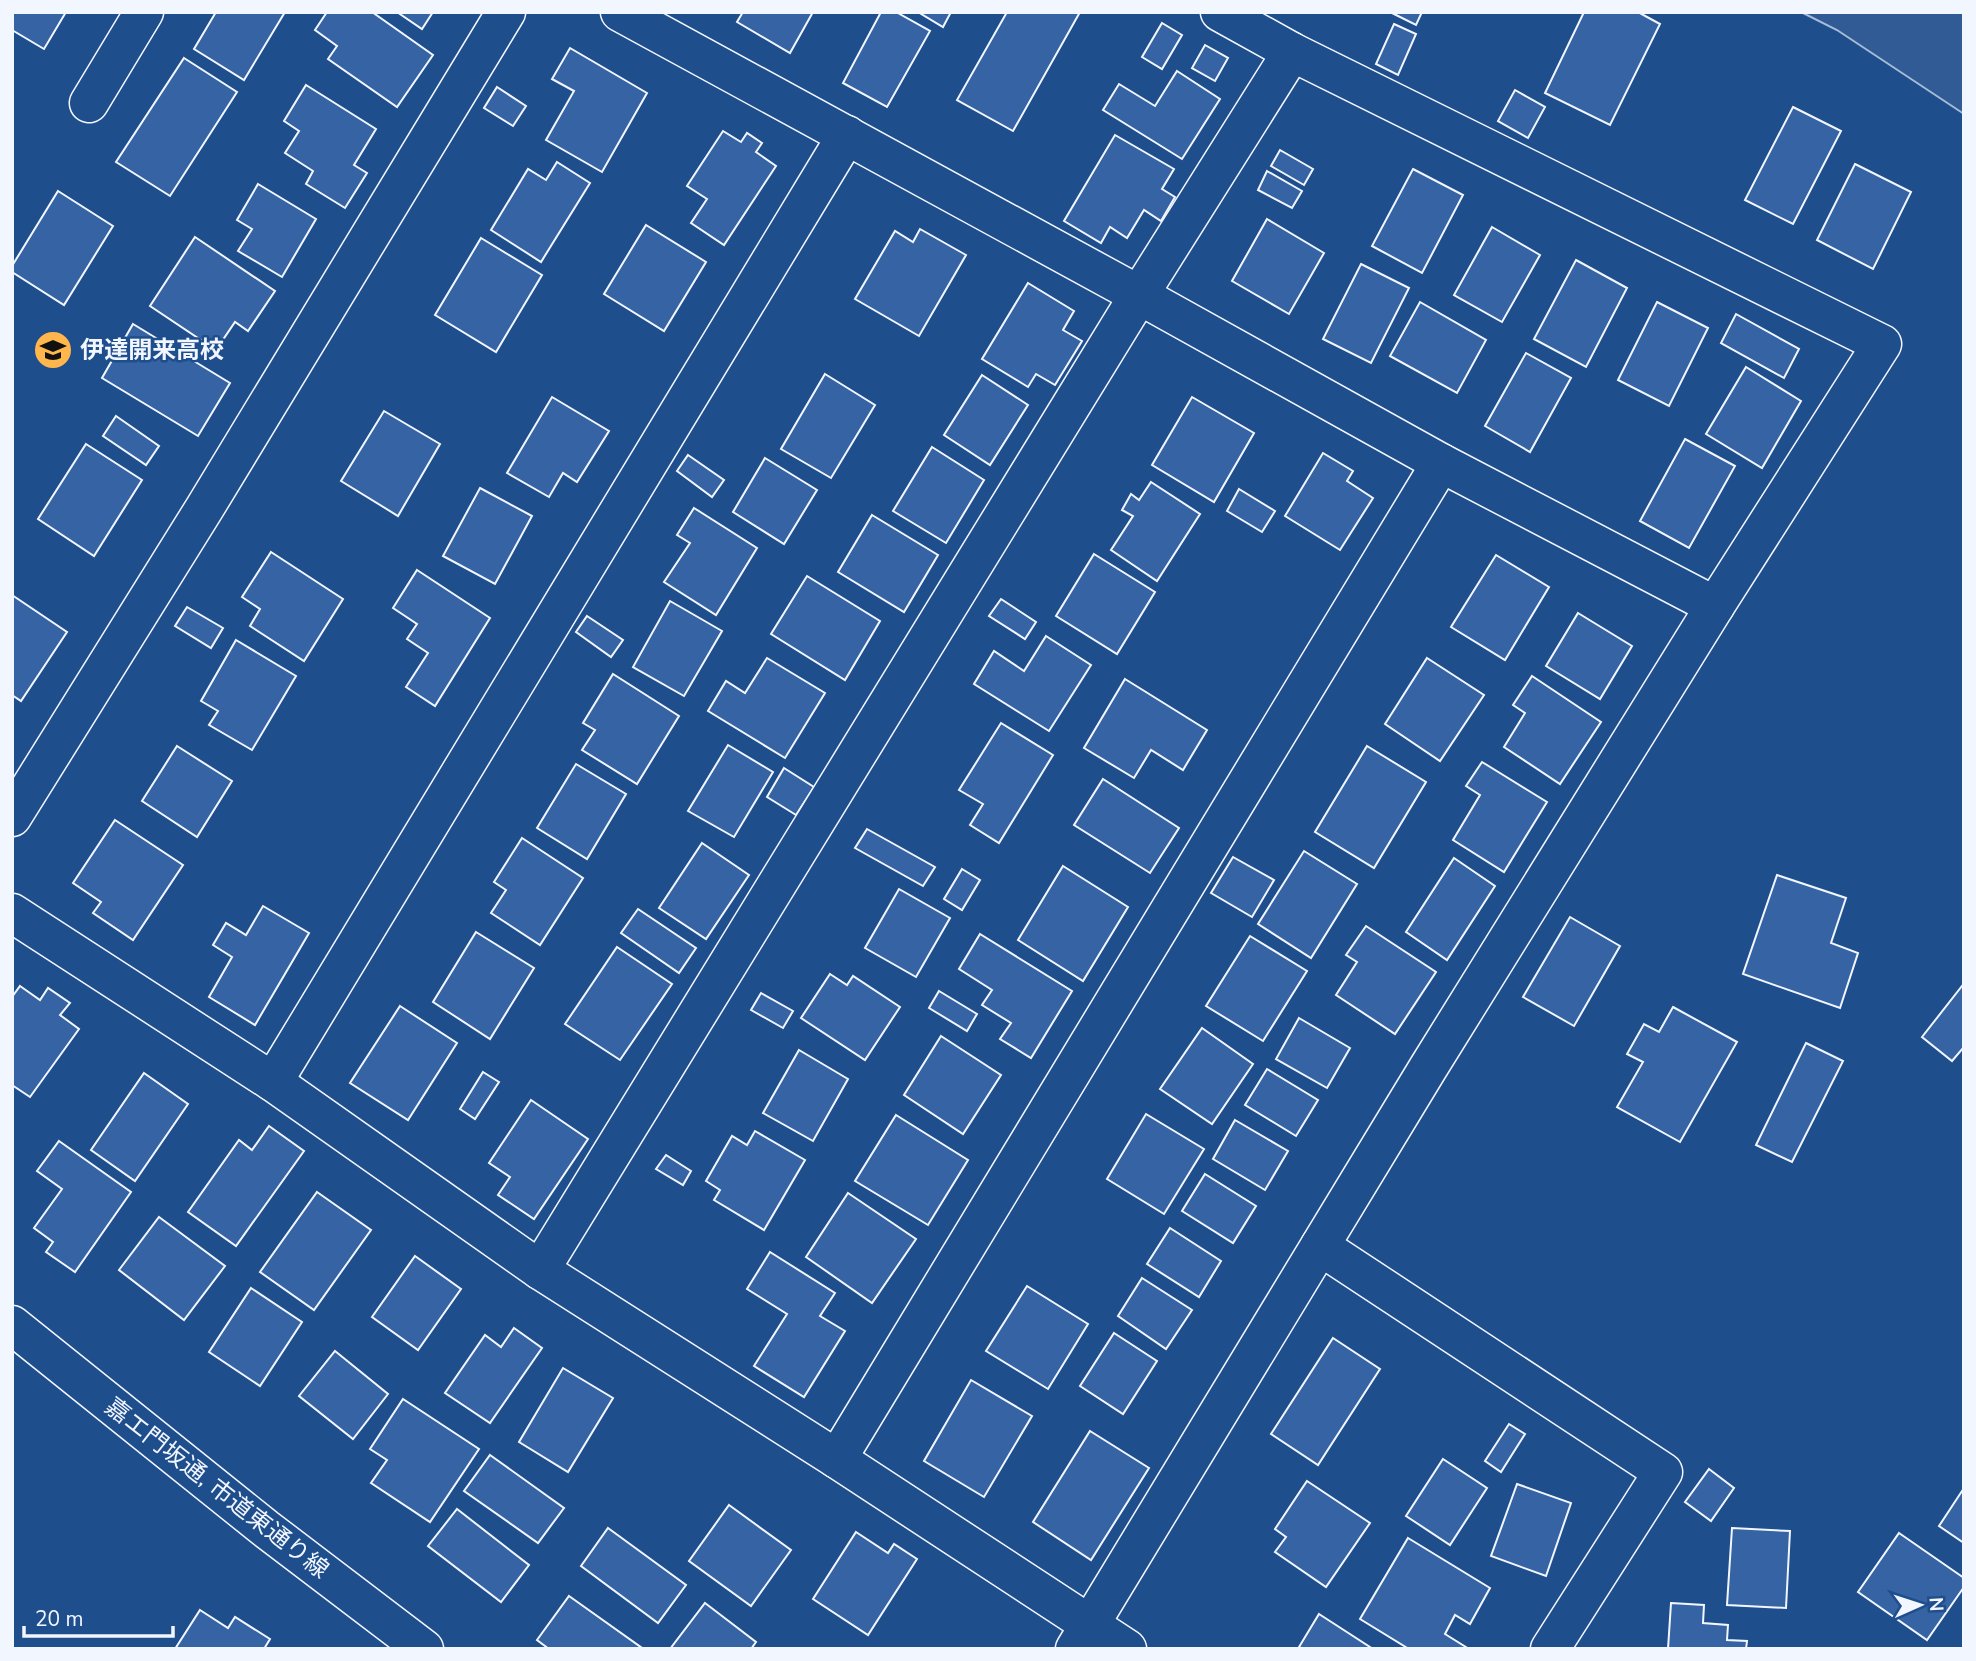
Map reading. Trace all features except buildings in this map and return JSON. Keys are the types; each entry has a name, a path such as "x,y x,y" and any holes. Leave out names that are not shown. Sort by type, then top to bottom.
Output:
{"street":[{"path":"89,103 144,12"},
{"path":"12,817 204,509 506,12"},
{"path":"620,12 1441,463 1715,606"},
{"path":"1083,1636 1421,1080 1715,606 1882,344 1292,52 1220,12"},
{"path":"540,1270 1139,295 1292,52"},
{"path":"273,1082 847,135"},
{"path":"837,1459 1441,463"},
{"path":"12,913 273,1082 540,1270 837,1459 1083,1636 1127,1649"},
{"path":"1320,1246 1663,1472 1550,1649"},
{"name":"嘉エ門坂通, 市道東通り線","path":"12,1325 265,1528 424,1649"}],"shaded area":[{"path":"1801,12 1964,12 1964,114 1837,30"}],"place":[{"name":"伊達開来高校","path":"53,350"}]}
